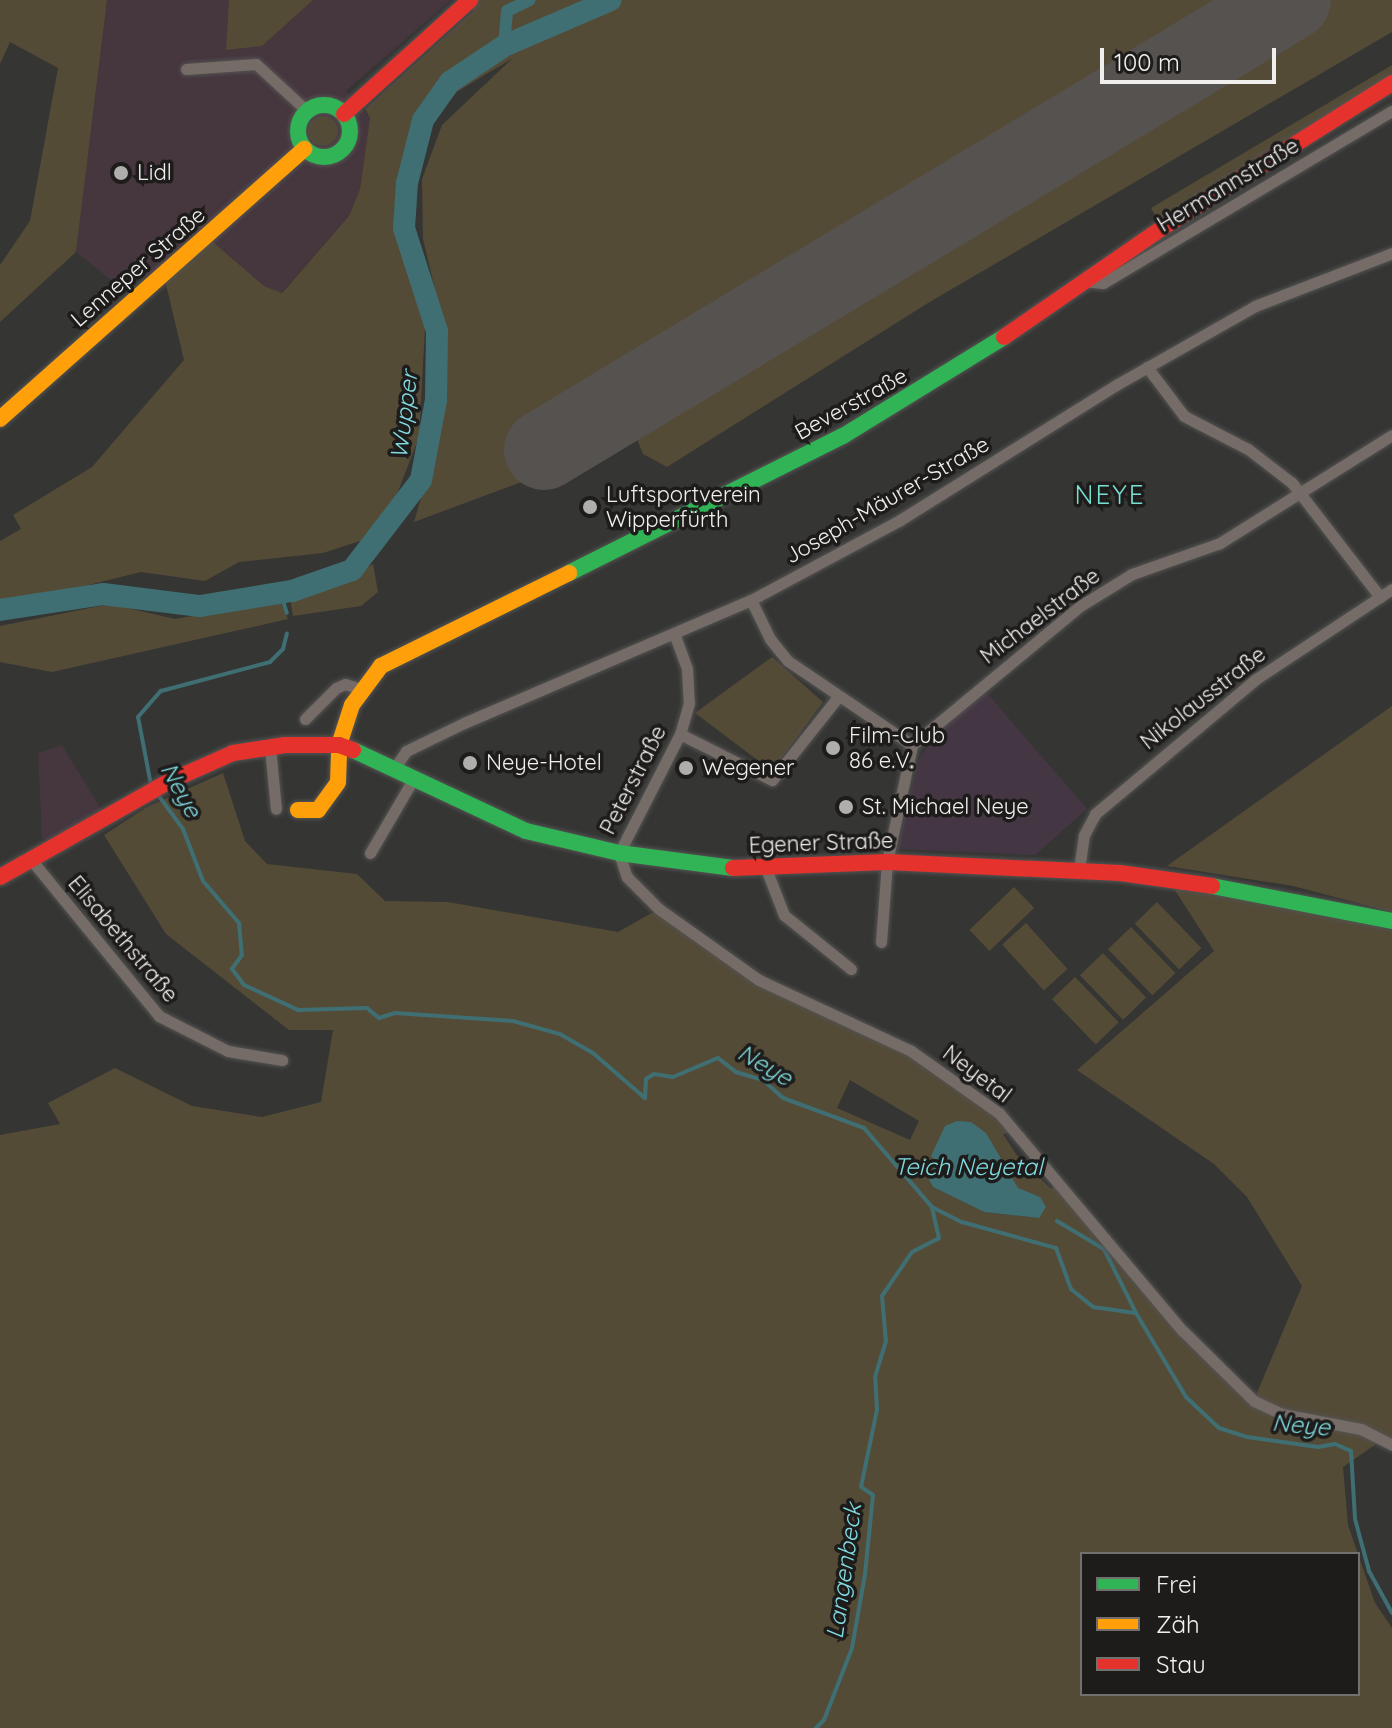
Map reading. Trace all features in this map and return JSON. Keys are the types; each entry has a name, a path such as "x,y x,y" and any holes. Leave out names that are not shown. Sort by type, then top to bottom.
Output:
{"street":[{"path":"344,114 470,0"},
{"path":"186,69 256,64 307,111"},
{"name":"Beverstraße","path":"298,810 318,810 338,782 339,745 361,689 381,666 843,436 970,360 1082,281 1392,83"},
{"path":"322,105 344,114 350,132 342,150 319,157 304,149 298,125 307,111 322,105"},
{"name":"Hermannstraße","path":"1082,281 1103,283 1392,111"},
{"name":"Lenneper Straße","path":"0,419 304,149"},
{"name":"Joseph-Mäurer-Straße","path":"396,766 406,751 751,600 900,520 1147,367 1255,306 1392,253"},
{"path":"1147,367 1184,416 1270,465 1300,497 1380,597"},
{"name":"Michaelstraße","path":"912,745 1080,606 1132,574 1220,543 1300,497 1392,435"},
{"name":"Nikolausstraße","path":"1079,870 1084,835 1095,814 1256,679 1392,589"},
{"path":"751,600 770,639 788,661 912,745 887,862 881,942"},
{"name":"Peterstraße","path":"619,853 680,734 689,703 688,680 674,633"},
{"path":"305,719 336,688 345,684 361,689"},
{"path":"680,734 772,780 838,697"},
{"name":"Egener Straße","path":"0,877 33,862 170,781 233,753 270,747 339,745 396,766 526,831 619,853 729,868 887,862 1079,870 1196,882 1392,921"},
{"path":"270,747 276,809"},
{"path":"370,853 415,776"},
{"name":"Neyetal","path":"619,853 627,877 659,909 759,980 911,1051 999,1113 1182,1330 1254,1401 1282,1414 1361,1429 1392,1445"},
{"name":"Elisabethstraße","path":"33,862 159,1016 228,1051 282,1060"},
{"path":"765,866 784,915 851,969"}],"shaded area":[{"path":"0,0 107,0 76,252 0,322 0,265 30,221 58,68 10,42 0,64"},
{"path":"107,0 229,0 227,50 262,46 313,0 451,0 346,91 370,118 360,189 349,216 281,293 264,286 206,236 163,272 116,284 76,252"},
{"path":"229,0 313,0 262,46 226,50"},
{"path":"464,0 1392,0 1392,32 928,303 667,467 643,454 637,439 414,522 436,447 447,377 445,332 423,239 422,179 442,125 513,58 417,116 404,191 406,238 427,292 419,437 394,502 366,539 323,553 239,562 205,581 141,572 40,597 0,600 0,541 21,529 13,515 92,467 184,360 163,272 206,236 264,286 282,293 349,216 360,189 370,118 365,109 473,11"},
{"path":"1392,65 1392,83 1162,228 1151,208"},
{"path":"323,116 334,120 338,131 334,142 323,146 312,142 308,131 312,120"},
{"path":"373,564 378,592 361,606 293,616 290,598 337,584"},
{"path":"280,601 288,619 52,672 0,662 0,626 110,604 175,619"},
{"path":"772,657 823,702 772,771 695,713"},
{"path":"986,692 1087,809 1035,855 897,849 919,759 940,729"},
{"path":"1392,706 1392,912 1293,886 1167,866"},
{"path":"62,745 103,812 53,842 42,838 38,753"},
{"path":"223,773 245,841 267,864 357,874 385,901 448,902 618,932 659,909 759,980 911,1051 1014,1131 1003,1134 1016,1154 1051,1189 1061,1181 1182,1330 1254,1400 1302,1286 1247,1197 1214,1164 1077,1070 1214,951 1171,884 1392,930 1392,1443 1382,1440 1343,1467 1348,1525 1357,1552 1080,1552 1080,1696 1360,1696 1360,1560 1375,1603 1392,1628 1392,1728 0,1728 0,1135 60,1124 48,1103 115,1068 192,1106 262,1117 321,1102 333,1030 289,1030 166,934 104,835 147,807","holes":["850,1080 919,1121 910,1140 837,1108","936,1161 1040,1197 1039,1218 984,1212 933,1187 929,1180"]},
{"path":"1014,887 1034,908 990,951 969,930"},
{"path":"1157,902 1201,948 1179,970 1135,924"},
{"path":"1026,923 1067,969 1044,990 1002,944"},
{"path":"1131,927 1175,973 1152,995 1108,949"},
{"path":"1103,953 1146,998 1123,1020 1080,975"},
{"path":"1075,977 1119,1022 1096,1045 1052,999"}],"water":[{"name":"Teich Neyetal","path":"957,1121 971,1122 986,1133 1018,1188 1040,1197 1046,1207 1039,1218 984,1212 933,1187 929,1180 936,1161 931,1156 945,1126"}],"waterway":[{"path":"504,46 507,11 530,0"},
{"name":"Wupper","path":"0,610 103,594 200,606 292,591 352,570 421,480 436,400 437,331 404,228 407,183 423,120 450,82 504,46 611,0"},
{"name":"Neye","path":"280,592 287,613"},
{"name":"Neye","path":"151,785 138,717 161,691 270,662 283,649 287,633"},
{"name":"Neye","path":"156,792 183,829 203,881 239,923 242,955 232,969 244,985 298,1010 367,1008 379,1018 395,1013 513,1021 560,1034 593,1053 645,1098 646,1079 654,1074 673,1077 718,1058 736,1072 763,1080 783,1098 864,1128 932,1207 962,1222 1056,1248 1071,1289 1093,1307 1136,1313 1186,1397 1219,1428 1247,1437 1318,1447 1335,1444 1351,1451 1355,1519 1369,1571 1392,1613"},
{"name":"Langenbeck","path":"816,1728 824,1720 852,1648 865,1574 873,1495 861,1487 877,1410 875,1377 886,1342 882,1296 912,1252 939,1238 932,1207"},
{"path":"1057,1221 1104,1249 1136,1313"}],"runway":[{"path":"544,450 1291,0"}],"traffic: fast":[{"path":"324,105 342,113 350,131 342,149 324,157 306,149 298,131 306,113 324,105"},
{"path":"569,573 843,436 1004,337"},
{"path":"353,750 526,831 619,853 733,868"},
{"path":"1212,886 1392,921"}],"traffic: slow":[{"path":"0,419 304,149"},
{"path":"298,810 318,810 338,782 339,745 352,705 381,666 569,573"}],"traffic: jam":[{"path":"344,114 470,0"},
{"path":"1004,337 1162,228 1392,83"},
{"path":"0,877 170,781 233,753 285,745 339,745 353,750"},
{"path":"733,868 887,862 1120,873 1212,886"}],"place":[{"name":"Lidl","path":"121,173"},
{"name":"Luftsportverein Wipperfürth","path":"590,507"},
{"name":"Film-Club 86 e.V.","path":"833,748"},
{"name":"Neye-Hotel","path":"470,763"},
{"name":"Wegener","path":"686,768"},
{"name":"St. Michael Neye","path":"846,807"}],"district":[{"name":"NEYE","path":"1110,495"}]}
